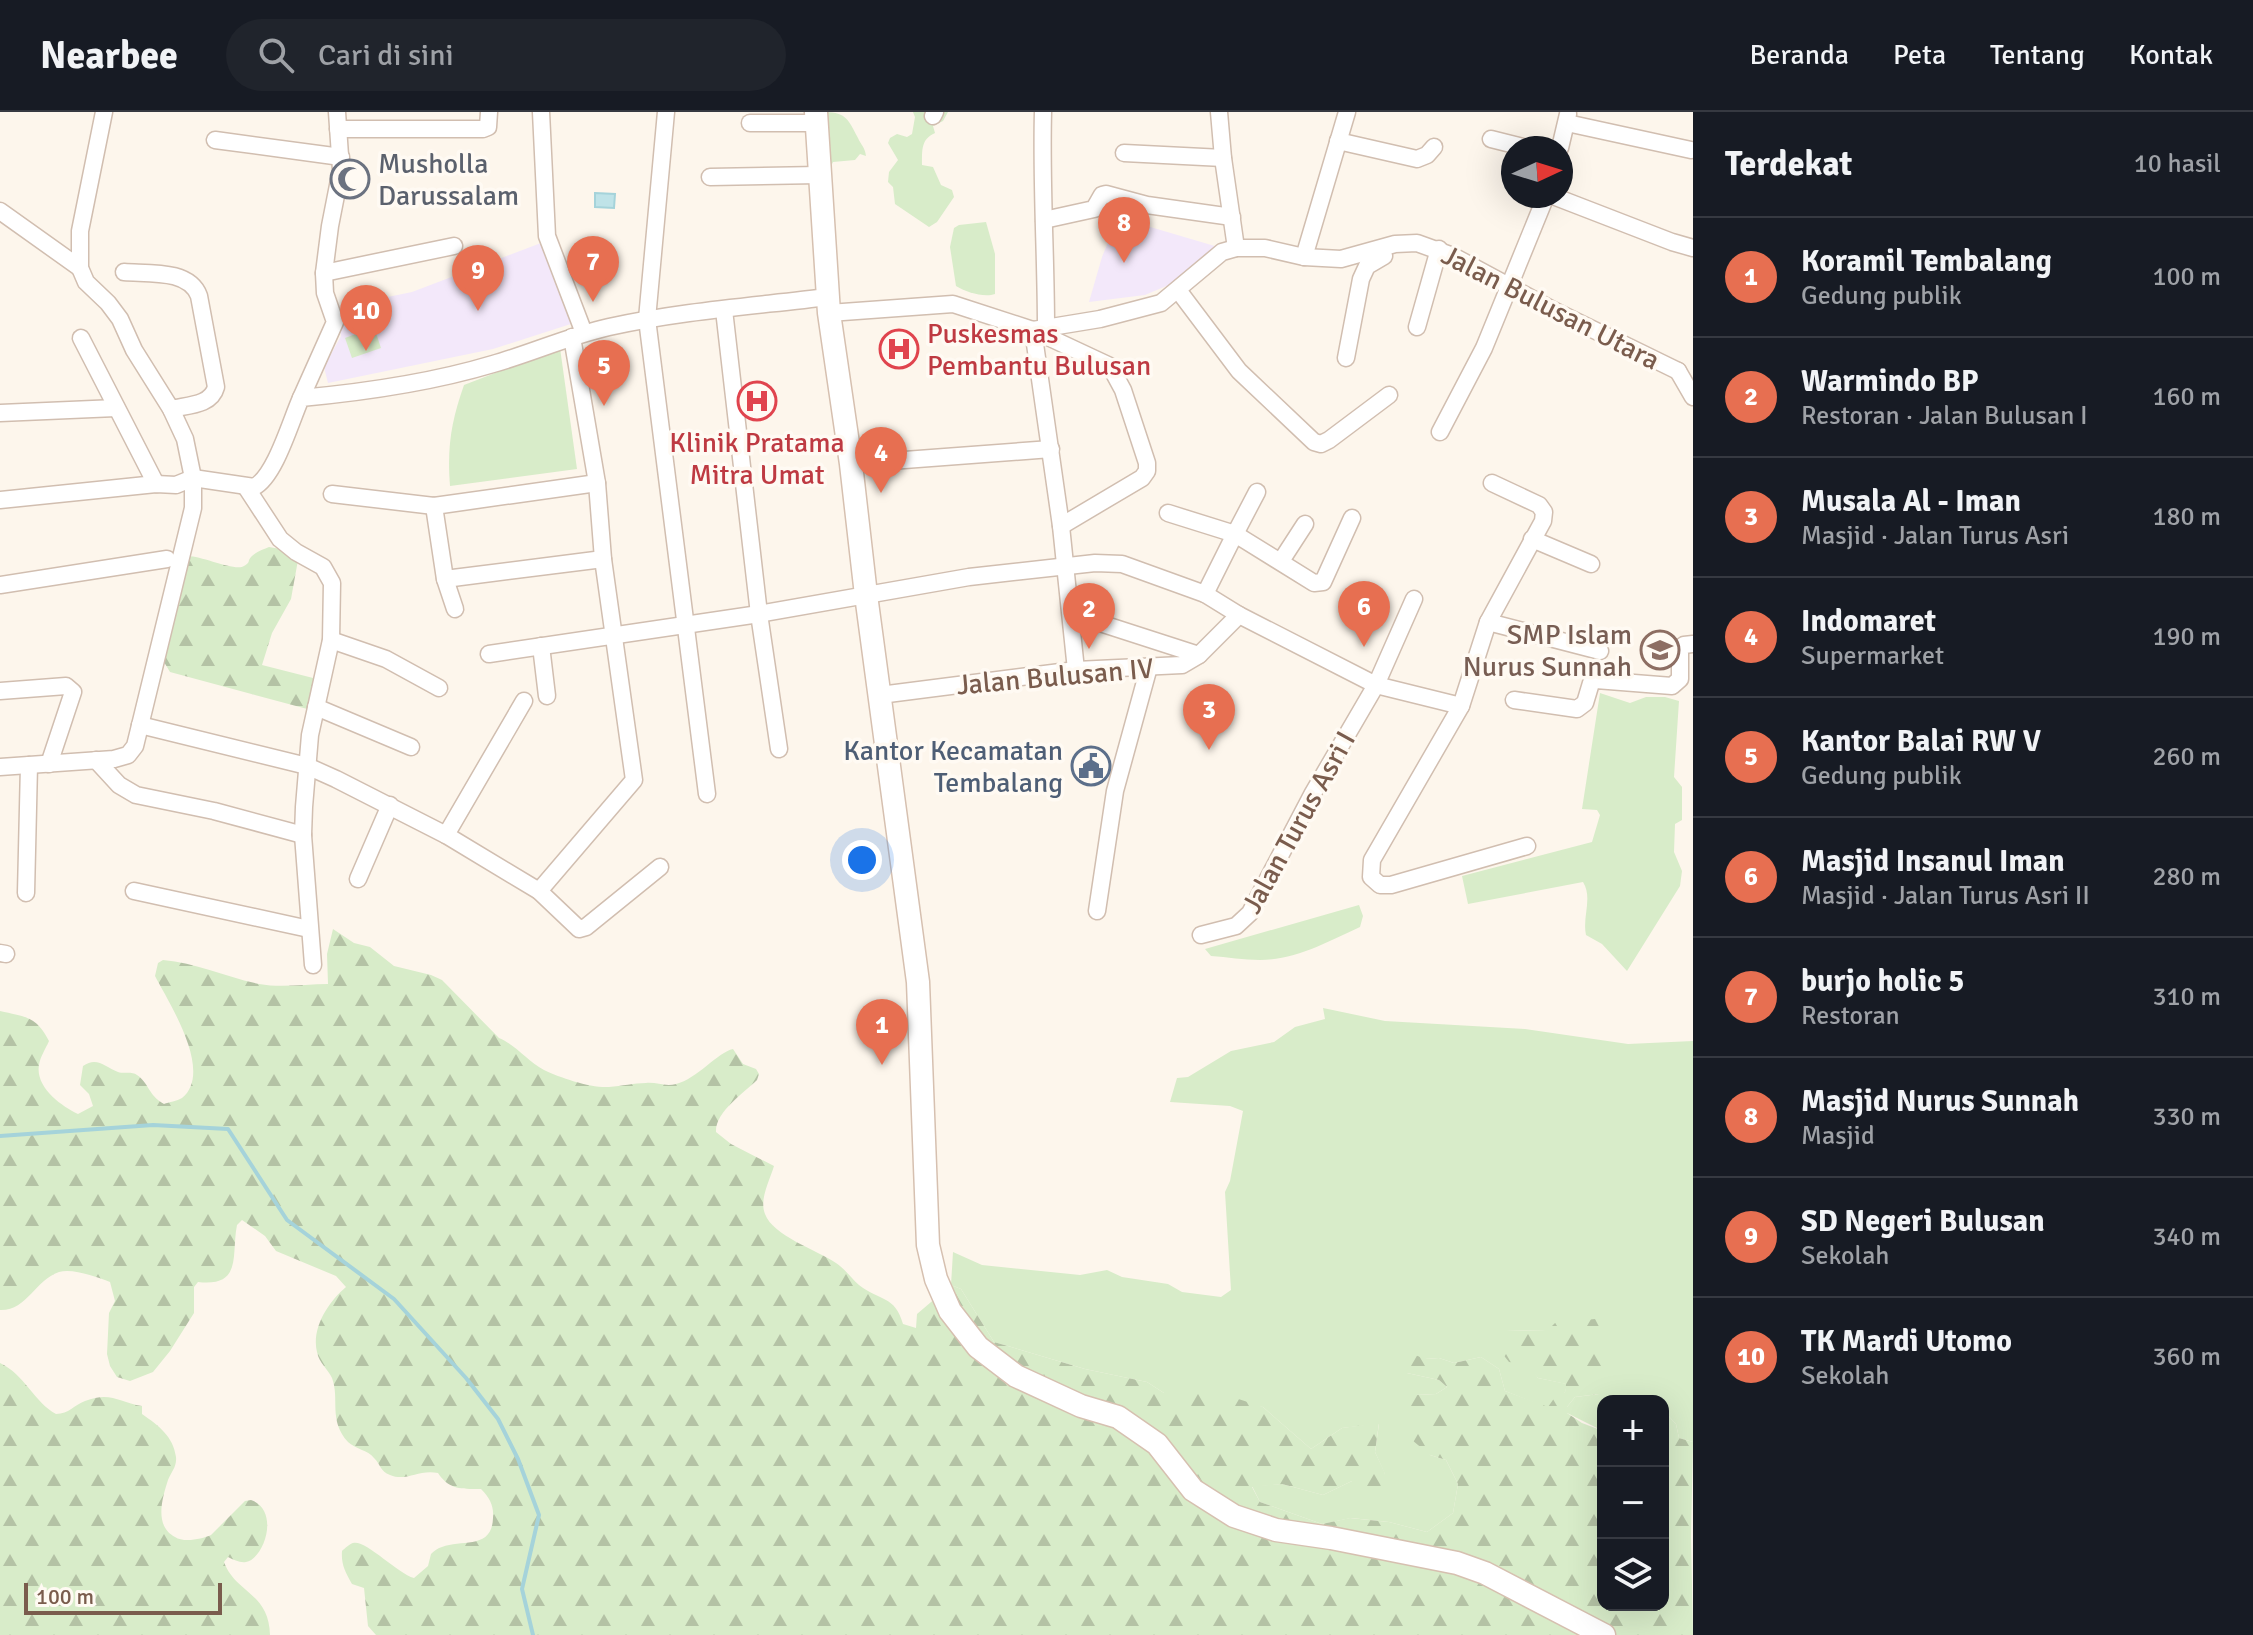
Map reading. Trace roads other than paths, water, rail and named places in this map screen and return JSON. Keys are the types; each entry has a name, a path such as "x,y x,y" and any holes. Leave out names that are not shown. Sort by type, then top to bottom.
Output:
{"main road":[{"path":"816,118 828,305 918,982 928,1245 936,1279 950,1311 978,1347 1016,1376 1081,1406 1118,1417 1157,1444 1193,1490 1234,1516 1276,1530 1457,1563 1485,1573 1604,1635"}],"street":[{"path":"0,767 96,760 128,755 135,746 193,508 193,478 185,439 171,409 134,350 120,319 86,282 80,268 80,231 104,112"},
{"path":"539,891 634,780 603,559 597,483 578,335 547,236 541,112"},
{"path":"666,112 647,319 707,794"},
{"path":"1043,112 1041,184 1046,255 1040,329 1076,670"},
{"path":"1040,329 1161,303 1222,252 1236,248 1219,112"},
{"path":"1304,257 1347,112"},
{"path":"750,123 816,118"},
{"path":"1568,118 1691,150"},
{"path":"0,500 156,484 176,485 193,478 246,487 262,483 335,322 325,293 324,273 341,170 338,121 425,130 483,129 489,119"},
{"path":"1491,139 1501,142"},
{"path":"215,140 341,157"},
{"path":"1338,141 1417,159 1427,155 1434,147"},
{"path":"1124,153 1223,158"},
{"path":"710,177 819,175"},
{"path":"1044,220 1094,209 1102,195 1106,194 1147,205 1232,217"},
{"path":"1573,204 1693,248"},
{"path":"1440,432 1484,348 1541,208"},
{"path":"0,211 80,268"},
{"name":"Jalan Bulusan Utara","path":"1236,248 1265,248 1304,257 1341,259 1395,244 1417,243 1686,370"},
{"path":"324,273 454,246"},
{"path":"1346,358 1361,279 1367,266 1383,256 1407,251 1438,254 1417,327"},
{"path":"124,272 184,279 196,287 216,387 208,399 171,409"},
{"path":"1178,290 1239,371 1314,442 1321,444 1329,440 1389,395"},
{"path":"301,398 405,386 494,364 578,335 647,319 724,310 953,304 1040,329 1110,366 1128,402 1147,471 1142,478 1061,526"},
{"path":"724,310 759,614 779,749"},
{"path":"81,338 156,484"},
{"path":"1686,370 1693,397"},
{"path":"0,413 116,408"},
{"path":"851,464 1051,449"},
{"path":"332,494 434,506 597,483"},
{"path":"1492,483 1539,505 1544,512 1543,521 1488,622 1461,706 1372,860 1371,877 1380,885 1391,885 1527,846"},
{"path":"246,487 280,539 329,573 333,596 331,640 310,735 303,835 313,965"},
{"path":"1205,594 1257,492"},
{"path":"434,506 445,579 455,609"},
{"path":"1168,513 1235,534 1314,583 1323,582 1352,518"},
{"path":"1281,561 1305,524"},
{"path":"1532,539 1591,564"},
{"path":"0,585 167,559"},
{"path":"445,579 603,559"},
{"path":"489,654 686,626 969,577 1065,565 1122,564 1205,594 1239,615 1376,685 1461,706"},
{"name":"Jalan Turus Asri I","path":"1201,935 1236,926 1250,913 1313,793 1376,685 1414,599"},
{"path":"1072,614 1199,655 1239,615"},
{"path":"1488,622 1600,651"},
{"path":"331,640 386,659 439,688"},
{"path":"1514,700 1577,709 1585,703 1591,683 1596,680 1672,686 1680,679 1680,648 1693,644"},
{"path":"541,646 547,696"},
{"name":"Jalan Bulusan IV","path":"880,695 1076,670 1182,665 1199,655"},
{"path":"1097,911 1115,791 1149,667"},
{"path":"0,691 70,688 72,697 49,764"},
{"path":"446,835 524,701"},
{"path":"316,707 411,747"},
{"path":"140,725 307,766 446,835 539,891 583,929 660,867"},
{"path":"96,760 119,785 136,795 214,811 303,835"},
{"path":"26,893 29,765"},
{"path":"358,879 390,805"},
{"path":"134,891 309,929"}],"water":[{"path":"595,193 615,194 614,208 595,207"}],"waterway":[{"path":"0,1136 153,1125 228,1129 287,1220 394,1299 466,1378 498,1419 518,1459 539,1515 522,1589 533,1635"}],"place":[{"name":"Musholla Darussalam","path":"350,179"},
{"name":"Masjid Nurus Sunnah","path":"1124,263"},
{"name":"burjo holic 5","path":"593,302"},
{"name":"SD Negeri Bulusan","path":"478,311"},
{"name":"Puskesmas Pembantu Bulusan","path":"899,349"},
{"name":"TK Mardi Utomo","path":"366,351"},
{"name":"Klinik Pratama Mitra Umat","path":"757,401"},
{"name":"Kantor Balai RW V","path":"604,406"},
{"name":"Indomaret","path":"881,493"},
{"name":"Masjid Insanul Iman","path":"1364,647"},
{"name":"Warmindo BP","path":"1089,649"},
{"name":"SMP Islam Nurus Sunnah","path":"1660,650"},
{"name":"Musala Al - Iman","path":"1209,750"},
{"name":"Kantor Kecamatan Tembalang","path":"1091,766"},
{"name":"Koramil Tembalang","path":"882,1065"}]}
